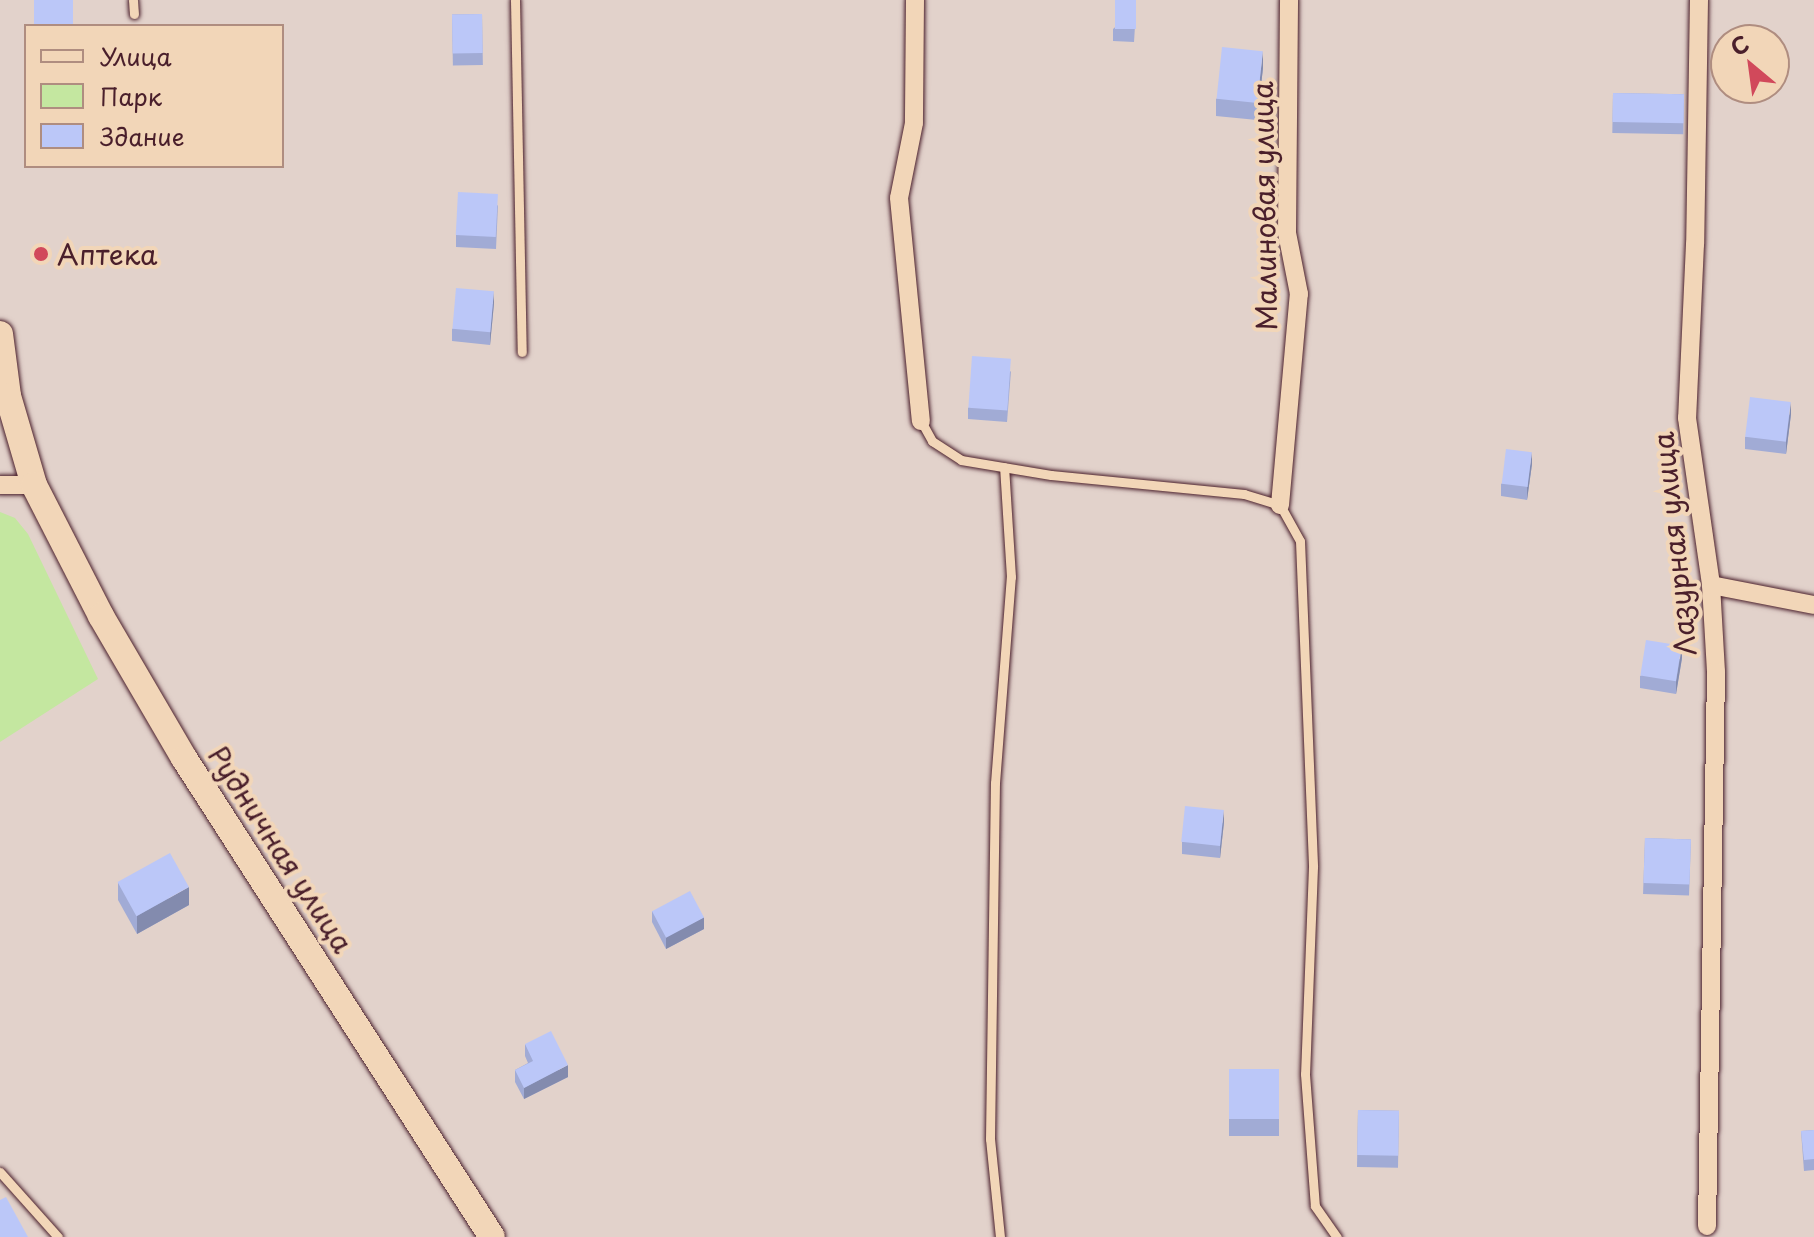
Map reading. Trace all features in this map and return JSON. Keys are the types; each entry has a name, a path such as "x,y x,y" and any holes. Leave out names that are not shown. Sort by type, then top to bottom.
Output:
{"street":[{"path":"915,0 914,123 899,198 921,421"},
{"name":"Малиновая улица","path":"1280,505 1299,294 1287,233 1289,0"},
{"name":"Лазурная улица","path":"1699,0 1695,244 1687,418 1711,585 1716,672 1707,1226"},
{"name":"Рудничная улица","path":"0,334 8,396 34,485 101,616 184,758 492,1237"},
{"path":"0,485 34,485"},
{"path":"1711,585 1814,605"}],"lane":[{"path":"133,0 134,14"},
{"path":"515,0 522,352"},
{"path":"921,421 932,441 961,460 1244,494 1280,505 1300,541 1313,867 1305,1074 1315,1206 1337,1237"},
{"path":"1000,1237 990,1139 995,783 1011,577 1004,467"},
{"path":"0,1172 58,1237"}],"green space":[{"path":"0,512 15,518 28,534 98,679 0,742"}],"building":[{"path":"34,0 73,0 73,24 34,24"},
{"path":"1115,0 1136,0 1136,29 1115,29"},
{"path":"482,14 483,53 453,54 452,15"},
{"path":"1222,47 1263,51 1257,103 1217,99"},
{"path":"1613,93 1684,94 1683,123 1612,122"},
{"path":"458,192 498,194 496,237 456,235"},
{"path":"456,288 494,291 490,332 452,329"},
{"path":"972,356 1011,359 1007,411 968,408"},
{"path":"1750,397 1791,402 1786,442 1745,437"},
{"path":"1506,449 1532,452 1528,487 1502,484"},
{"path":"1646,640 1682,646 1676,681 1640,676"},
{"path":"1185,806 1224,810 1220,846 1181,842"},
{"path":"1645,838 1691,840 1689,885 1643,883"},
{"path":"170,853 189,887 136,916 118,882"},
{"path":"690,891 704,917 666,938 652,911"},
{"path":"551,1031 568,1065 524,1088 515,1070 533,1061 525,1044"},
{"path":"1229,1069 1279,1069 1279,1119 1229,1119"},
{"path":"1358,1110 1399,1111 1398,1156 1357,1155"},
{"path":"1814,1130 1814,1159 1804,1160 1801,1131"},
{"path":"6,1197 28,1237 0,1237 0,1200"}],"place":[{"name":"Аптека","path":"41,254"}]}
